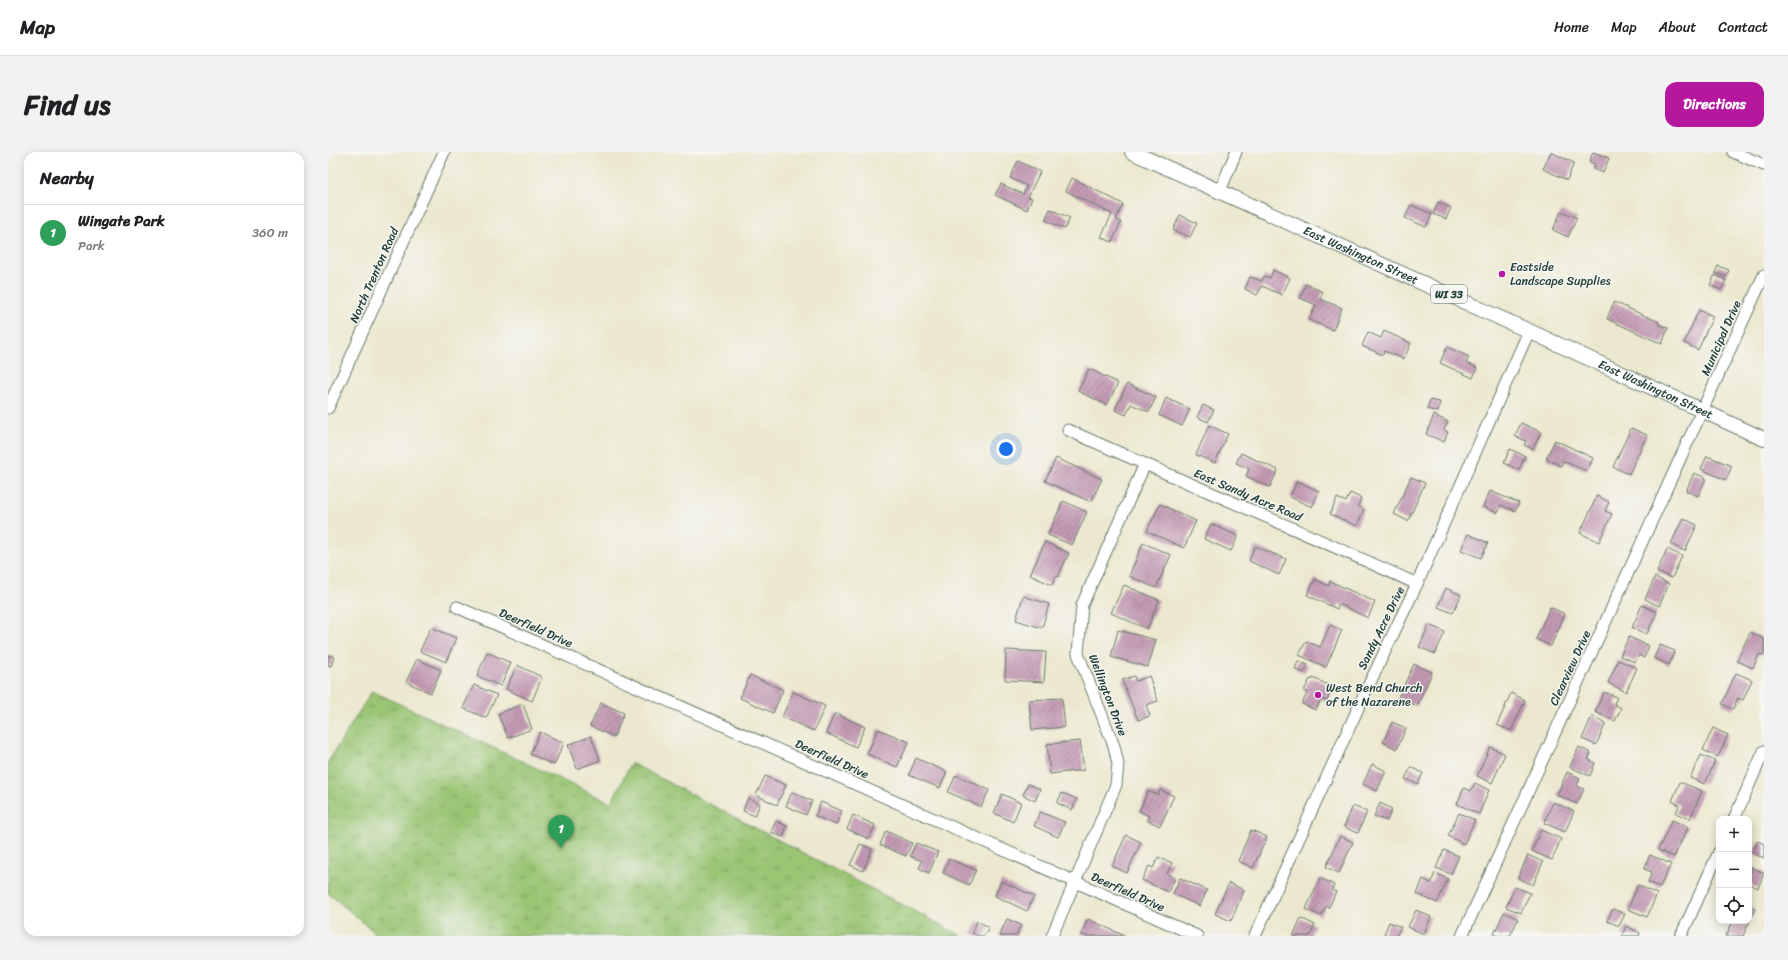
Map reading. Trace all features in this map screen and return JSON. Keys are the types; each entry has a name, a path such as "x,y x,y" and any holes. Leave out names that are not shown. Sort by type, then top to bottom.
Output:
{"main road":[{"name":"East Washington Street","path":"1132,152 1764,439"}],"street":[{"name":"North Trenton Road","path":"328,408 444,152"},
{"path":"1220,191 1236,152"},
{"path":"1733,152 1764,165"},
{"name":"Municipal Drive","path":"1703,411 1764,275"},
{"name":"Sandy Acre Drive","path":"1255,936 1364,695 1417,584 1529,331"},
{"name":"Clearview Drive","path":"1462,936 1703,411"},
{"name":"East Sandy Acre Road","path":"1068,430 1216,496 1315,537 1417,584"},
{"name":"Wellington Drive","path":"1052,936 1116,785 1118,764 1114,746 1078,654 1082,605 1145,464"},
{"name":"Deerfield Drive","path":"457,607 1197,936"},
{"path":"1735,816 1764,751"},
{"path":"1682,936 1716,859"}],"green space":[{"path":"372,691 611,803 631,763 962,936 379,936 328,893 328,762"}],"building":[{"path":"1551,152 1574,163 1567,180 1543,169"},
{"path":"1593,152 1609,158 1603,173 1593,169 1595,164 1589,162"},
{"path":"1018,161 1040,172 1028,197 1032,198 1027,210 995,195 1001,184 1023,194 1027,186 1010,178"},
{"path":"1072,178 1123,204 1116,219 1121,222 1112,242 1101,237 1112,214 1066,191"},
{"path":"1438,202 1451,208 1446,219 1433,214"},
{"path":"1411,205 1432,214 1426,227 1405,218"},
{"path":"1050,209 1070,218 1065,229 1045,220"},
{"path":"1561,211 1577,218 1568,237 1553,230"},
{"path":"1180,215 1197,223 1190,237 1173,230"},
{"path":"1718,266 1729,270 1726,277 1715,273"},
{"path":"1273,270 1290,278 1282,295 1262,286 1257,295 1245,289 1250,277 1262,281 1264,276 1270,278"},
{"path":"1715,275 1726,280 1721,290 1710,285"},
{"path":"1306,284 1323,292 1320,299 1342,308 1333,330 1309,320 1316,305 1300,298"},
{"path":"1614,302 1659,322 1658,324 1668,328 1662,344 1607,319"},
{"path":"1699,310 1713,316 1698,350 1684,343"},
{"path":"1384,331 1411,343 1404,359 1384,351 1383,355 1362,346 1368,332 1381,338"},
{"path":"1447,347 1469,357 1466,363 1477,368 1473,378 1440,363"},
{"path":"1089,369 1118,383 1107,405 1078,391"},
{"path":"1127,384 1156,397 1149,412 1131,404 1126,415 1115,410"},
{"path":"1166,398 1190,409 1182,426 1159,415"},
{"path":"1430,400 1440,402 1438,412 1427,409"},
{"path":"1203,405 1214,410 1208,422 1197,417"},
{"path":"1434,415 1448,422 1444,430 1448,432 1444,442 1426,434"},
{"path":"1521,423 1541,432 1533,449 1524,445 1526,441 1515,436"},
{"path":"1209,425 1228,434 1215,463 1196,455"},
{"path":"1631,428 1647,435 1629,474 1613,467"},
{"path":"1555,440 1593,458 1587,471 1563,461 1561,466 1546,459"},
{"path":"1510,449 1525,456 1519,470 1504,463"},
{"path":"1241,453 1278,470 1270,487 1246,476 1249,469 1236,463"},
{"path":"1707,456 1732,466 1726,480 1701,469"},
{"path":"1056,458 1102,479 1091,502 1045,481"},
{"path":"1694,473 1706,478 1698,496 1686,491"},
{"path":"1411,477 1425,483 1408,521 1394,514"},
{"path":"1297,481 1319,491 1312,507 1290,497"},
{"path":"1490,491 1519,503 1515,511 1501,505 1498,513 1483,507"},
{"path":"1350,493 1361,498 1358,506 1364,509 1357,526 1330,514 1337,498 1346,502"},
{"path":"1597,496 1609,502 1605,511 1612,514 1599,542 1580,533"},
{"path":"1063,501 1087,512 1072,545 1048,535"},
{"path":"1160,504 1196,521 1184,548 1147,531"},
{"path":"1683,518 1697,525 1685,551 1671,544"},
{"path":"1211,524 1238,536 1231,551 1204,539"},
{"path":"1468,534 1488,543 1481,558 1461,550"},
{"path":"1045,542 1069,553 1058,577 1056,576 1052,585 1030,575"},
{"path":"1143,543 1171,555 1156,588 1129,576"},
{"path":"1255,546 1286,559 1279,575 1249,561"},
{"path":"1667,549 1682,556 1672,578 1657,572"},
{"path":"1655,577 1669,584 1659,606 1645,599"},
{"path":"1315,579 1329,586 1330,581 1375,602 1368,618 1339,604 1337,609 1307,595"},
{"path":"1124,585 1159,600 1147,629 1111,613"},
{"path":"1446,588 1461,595 1453,613 1438,607"},
{"path":"1023,596 1049,604 1042,628 1016,620"},
{"path":"1642,605 1657,612 1647,634 1632,628"},
{"path":"1550,607 1565,614 1551,646 1536,639"},
{"path":"1330,625 1342,630 1326,667 1299,655 1306,641 1320,647"},
{"path":"1429,625 1445,632 1435,654 1419,647"},
{"path":"431,627 456,638 446,662 420,651"},
{"path":"1118,630 1156,640 1148,667 1111,657"},
{"path":"1750,632 1764,639 1764,653 1763,655 1759,654 1753,668 1737,661"},
{"path":"1629,637 1649,646 1644,658 1639,655 1635,662 1620,656"},
{"path":"1660,645 1675,651 1669,665 1654,658"},
{"path":"1006,650 1046,652 1044,682 1005,680"},
{"path":"487,652 511,663 501,686 477,676"},
{"path":"328,655 334,657 331,666 328,665"},
{"path":"417,659 441,670 431,693 406,682"},
{"path":"1618,660 1637,668 1626,692 1608,683"},
{"path":"1298,661 1308,665 1304,673 1295,669"},
{"path":"1414,664 1432,672 1417,706 1398,698"},
{"path":"517,665 542,677 532,701 506,689"},
{"path":"1736,673 1752,680 1743,700 1738,698 1733,709 1722,704"},
{"path":"750,675 783,690 773,713 740,698"},
{"path":"1134,676 1136,681 1149,676 1158,701 1146,705 1150,716 1138,720 1122,680"},
{"name":"West Bend Church of the Nazarene","path":"1313,678 1333,687 1327,701 1321,699 1316,710 1302,704 1308,692 1304,691 1310,679 1312,680"},
{"path":"474,685 497,695 486,718 463,708"},
{"path":"793,692 825,706 814,731 782,717"},
{"path":"1604,692 1617,697 1614,704 1621,708 1615,721 1595,712"},
{"path":"1511,693 1525,700 1511,731 1497,725"},
{"path":"1062,698 1065,727 1032,730 1029,700"},
{"path":"601,703 624,713 614,737 590,726"},
{"path":"523,704 532,729 508,738 498,714"},
{"path":"835,713 865,727 856,747 826,733"},
{"path":"1592,716 1606,723 1596,745 1582,739"},
{"path":"1392,722 1406,728 1397,749 1383,742"},
{"path":"1713,728 1728,735 1718,757 1703,750"},
{"path":"878,729 909,742 897,767 867,754"},
{"path":"540,732 564,743 554,765 530,754"},
{"path":"591,736 600,760 577,769 568,745"},
{"path":"1080,741 1084,770 1050,774 1047,744"},
{"path":"1490,747 1505,754 1492,783 1477,776"},
{"path":"1579,747 1591,753 1588,759 1595,763 1590,776 1570,767"},
{"path":"1701,755 1715,761 1705,784 1690,778"},
{"path":"916,758 947,772 940,788 909,775"},
{"path":"1372,764 1386,771 1377,791 1363,784"},
{"path":"1411,767 1423,773 1418,784 1405,779"},
{"path":"1567,772 1580,778 1577,786 1584,789 1577,804 1557,795"},
{"path":"956,775 989,790 981,807 948,792"},
{"path":"765,776 786,785 777,805 756,795"},
{"path":"1680,782 1702,791 1690,819 1676,813 1679,805 1672,801"},
{"path":"1475,783 1489,790 1479,814 1457,804 1464,788 1471,791"},
{"path":"1028,784 1040,789 1035,801 1023,795"},
{"path":"1160,790 1174,796 1160,826 1147,820 1149,816 1139,811 1148,791 1158,795"},
{"path":"792,792 812,801 806,815 786,806"},
{"path":"1062,793 1077,799 1072,810 1057,803"},
{"path":"1002,794 1021,803 1013,822 994,813"},
{"path":"748,798 760,804 755,816 743,811"},
{"path":"821,802 842,811 836,825 815,816"},
{"path":"1553,802 1574,811 1565,832 1544,823"},
{"path":"1380,803 1392,809 1387,821 1374,816"},
{"path":"1353,806 1367,812 1358,833 1344,827"},
{"path":"1040,812 1065,822 1058,837 1034,826"},
{"path":"1459,813 1475,820 1464,844 1448,836"},
{"path":"853,815 875,825 869,839 847,829"},
{"path":"1672,820 1688,827 1674,857 1658,850"},
{"path":"776,821 787,826 783,837 771,832"},
{"path":"1251,830 1267,837 1253,868 1238,861"},
{"path":"1541,830 1561,839 1552,860 1532,851"},
{"path":"886,831 912,843 906,856 880,845"},
{"path":"1126,835 1141,842 1127,873 1112,866"},
{"path":"1340,836 1353,842 1339,873 1326,867"},
{"path":"1758,841 1764,844 1764,858 1752,853"},
{"path":"916,843 938,852 929,873 919,868 922,861 910,856"},
{"path":"860,844 872,849 863,871 850,865"},
{"path":"1444,850 1459,856 1451,874 1436,868"},
{"path":"1528,855 1543,862 1533,885 1518,878"},
{"path":"1650,855 1671,864 1660,887 1648,882 1652,872 1644,869"},
{"path":"1158,857 1172,863 1167,874 1175,878 1168,892 1142,880 1149,866 1153,868"},
{"path":"949,859 976,870 969,885 943,873"},
{"path":"1752,867 1764,873 1758,888 1752,885"},
{"path":"1435,873 1448,879 1437,903 1417,894 1423,879 1431,883"},
{"path":"1180,878 1207,890 1200,906 1173,894"},
{"path":"1320,878 1334,885 1332,890 1336,892 1329,907 1326,906 1321,916 1306,909"},
{"path":"1001,881 1034,896 1027,911 995,896"},
{"path":"1229,883 1244,890 1231,921 1215,914"},
{"path":"1638,885 1657,894 1647,917 1628,909"},
{"path":"1515,887 1530,893 1521,913 1506,907"},
{"path":"1752,908 1755,909 1752,916"},
{"path":"1613,909 1625,914 1619,926 1607,921"},
{"path":"1416,910 1431,917 1424,934 1408,927"},
{"path":"1504,912 1518,919 1510,936 1498,936 1494,934"},
{"path":"1301,918 1315,925 1310,936 1293,936"},
{"path":"1007,919 1021,925 1016,936 999,936"},
{"path":"1088,919 1125,936 1085,936 1081,934"},
{"path":"977,921 989,927 984,936 978,936 972,933"},
{"path":"1389,922 1401,927 1396,936 1384,934"},
{"path":"1732,924 1748,924 1743,936 1726,936"},
{"path":"1626,926 1640,933 1639,936 1622,936"}],"place":[{"name":"Eastside Landscape Supplies","path":"1502,274"},
{"name":"West Bend Church of the Nazarene","path":"1318,695"},
{"name":"Wingate Park","path":"561,848"}]}
